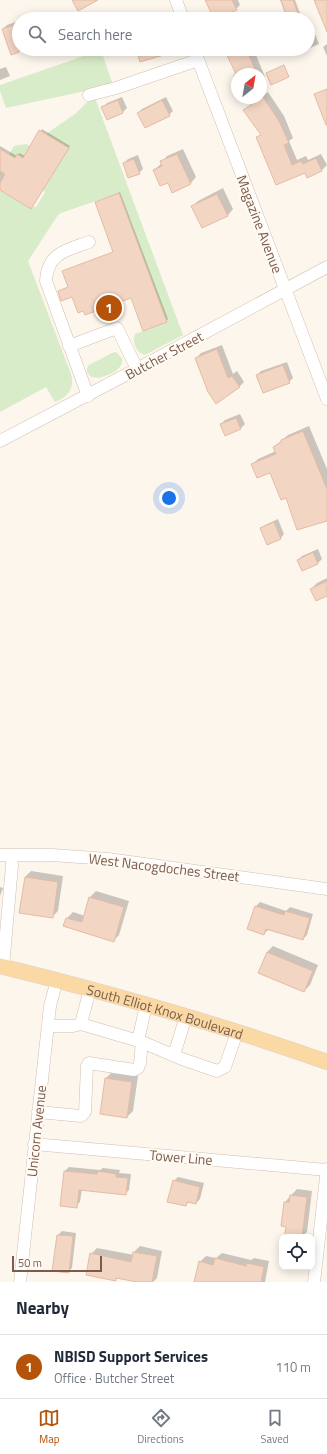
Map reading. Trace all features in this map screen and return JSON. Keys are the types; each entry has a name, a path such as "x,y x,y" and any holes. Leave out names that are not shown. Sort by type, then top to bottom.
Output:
{"main road":[{"name":"South Elliot Knox Boulevard","path":"1,966 186,1016 327,1062"}],"street":[{"path":"176,0 180,12"},
{"path":"89,95 116,88 191,56"},
{"name":"Magazine Avenue","path":"197,56 327,399"},
{"path":"88,396 46,286 46,277 54,257 57,254 89,242"},
{"name":"Butcher Street","path":"0,441 88,396 327,267"},
{"path":"69,346 117,328 137,369"},
{"path":"1,966 12,866 6,855"},
{"name":"West Nacogdoches Street","path":"6,855 52,855 108,859 327,889"},
{"name":"Unicorn Avenue","path":"20,1282 50,1006 57,980"},
{"path":"81,1024 90,989"},
{"path":"38,1112 81,1116 85,1112 87,1066 89,1063 134,1070 138,1068 140,1063 140,1041 146,1005"},
{"path":"174,1056 186,1016"},
{"path":"48,1026 73,1026 81,1024 140,1041 174,1056 216,1071 225,1067 237,1032"},
{"name":"Tower Line","path":"34,1144 327,1170"},
{"path":"314,1282 327,1170"}],"green space":[{"path":"84,56 103,56 113,85 6,108 0,91 0,85"},
{"path":"95,98 183,335 145,355 137,350 134,344 135,334 167,322 119,193 61,213 58,215 28,261 71,374 71,388 64,398 55,402 46,387 0,412 0,190 32,209 33,206 36,207 45,192 43,190 52,175 17,155 8,169 3,165 14,146 26,144 47,156 49,153 61,160 69,148 46,134 75,114 88,101"},
{"path":"116,352 122,358 122,362 121,366 115,372 99,378 91,377 87,372 89,365"}],"building":[{"path":"72,0 98,0 78,11"},
{"path":"205,0 232,0 237,10 232,12 211,12"},
{"path":"281,0 293,0 297,12 285,12"},
{"path":"314,0 327,0 327,32"},
{"path":"12,25 11,55 2,29"},
{"path":"138,56 160,56 140,62"},
{"path":"227,56 249,56 254,68 233,68"},
{"path":"284,65 289,77 271,85 267,73"},
{"path":"327,89 327,125 326,125 314,94"},
{"path":"118,100 123,113 107,120 101,107"},
{"path":"162,100 170,116 145,128 137,113"},
{"path":"267,103 279,121 289,143 284,145 292,165 301,161 303,164 316,158 322,171 307,178 305,173 276,185 256,137 261,135 243,110 252,104"},
{"path":"39,130 69,148 31,209 0,190 0,183 5,174 0,171 0,149 15,158 17,154 23,158"},
{"path":"177,154 191,184 172,193 168,183 160,186 153,170 162,166 160,161"},
{"path":"134,159 140,174 128,178 123,163"},
{"path":"119,193 167,322 143,331 131,298 85,315 83,311 78,313 72,297 61,301 58,291 68,287 62,271 113,252 95,202"},
{"path":"217,194 228,216 202,228 191,206"},
{"path":"217,349 228,378 232,376 240,387 216,404 208,392 195,358"},
{"path":"283,365 290,383 263,393 256,375"},
{"path":"236,418 241,429 225,436 220,424"},
{"path":"303,431 327,489 327,521 297,530 286,498 281,500 270,473 257,478 251,464 276,454 273,447 281,442 281,440"},
{"path":"274,522 281,539 267,545 260,528"},
{"path":"313,552 318,564 302,571 297,560"},
{"path":"327,581 327,596 316,601 310,589"},
{"path":"25,877 58,882 53,918 19,913"},
{"path":"89,897 124,907 114,942 63,926 66,918 82,922"},
{"path":"255,906 284,915 285,911 310,918 303,940 266,929 264,935 247,929"},
{"path":"267,952 313,971 304,992 258,973"},
{"path":"105,1078 132,1082 127,1118 100,1114"},
{"path":"64,1171 97,1174 98,1171 116,1174 116,1177 128,1178 126,1195 79,1190 77,1208 60,1206"},
{"path":"173,1180 200,1187 196,1204 187,1202 186,1206 167,1202"},
{"path":"290,1195 307,1197 302,1234 285,1234 286,1227 281,1226 284,1202 289,1202"},
{"path":"57,1235 73,1236 69,1273 52,1271"},
{"path":"133,1252 157,1256 152,1282 137,1282 116,1278 116,1281 86,1275 90,1253 131,1262"},
{"path":"215,1258 246,1266 247,1263 264,1267 261,1282 194,1282 199,1261 213,1265"}],"place":[{"name":"NBISD Support Services","path":"109,308"}]}
